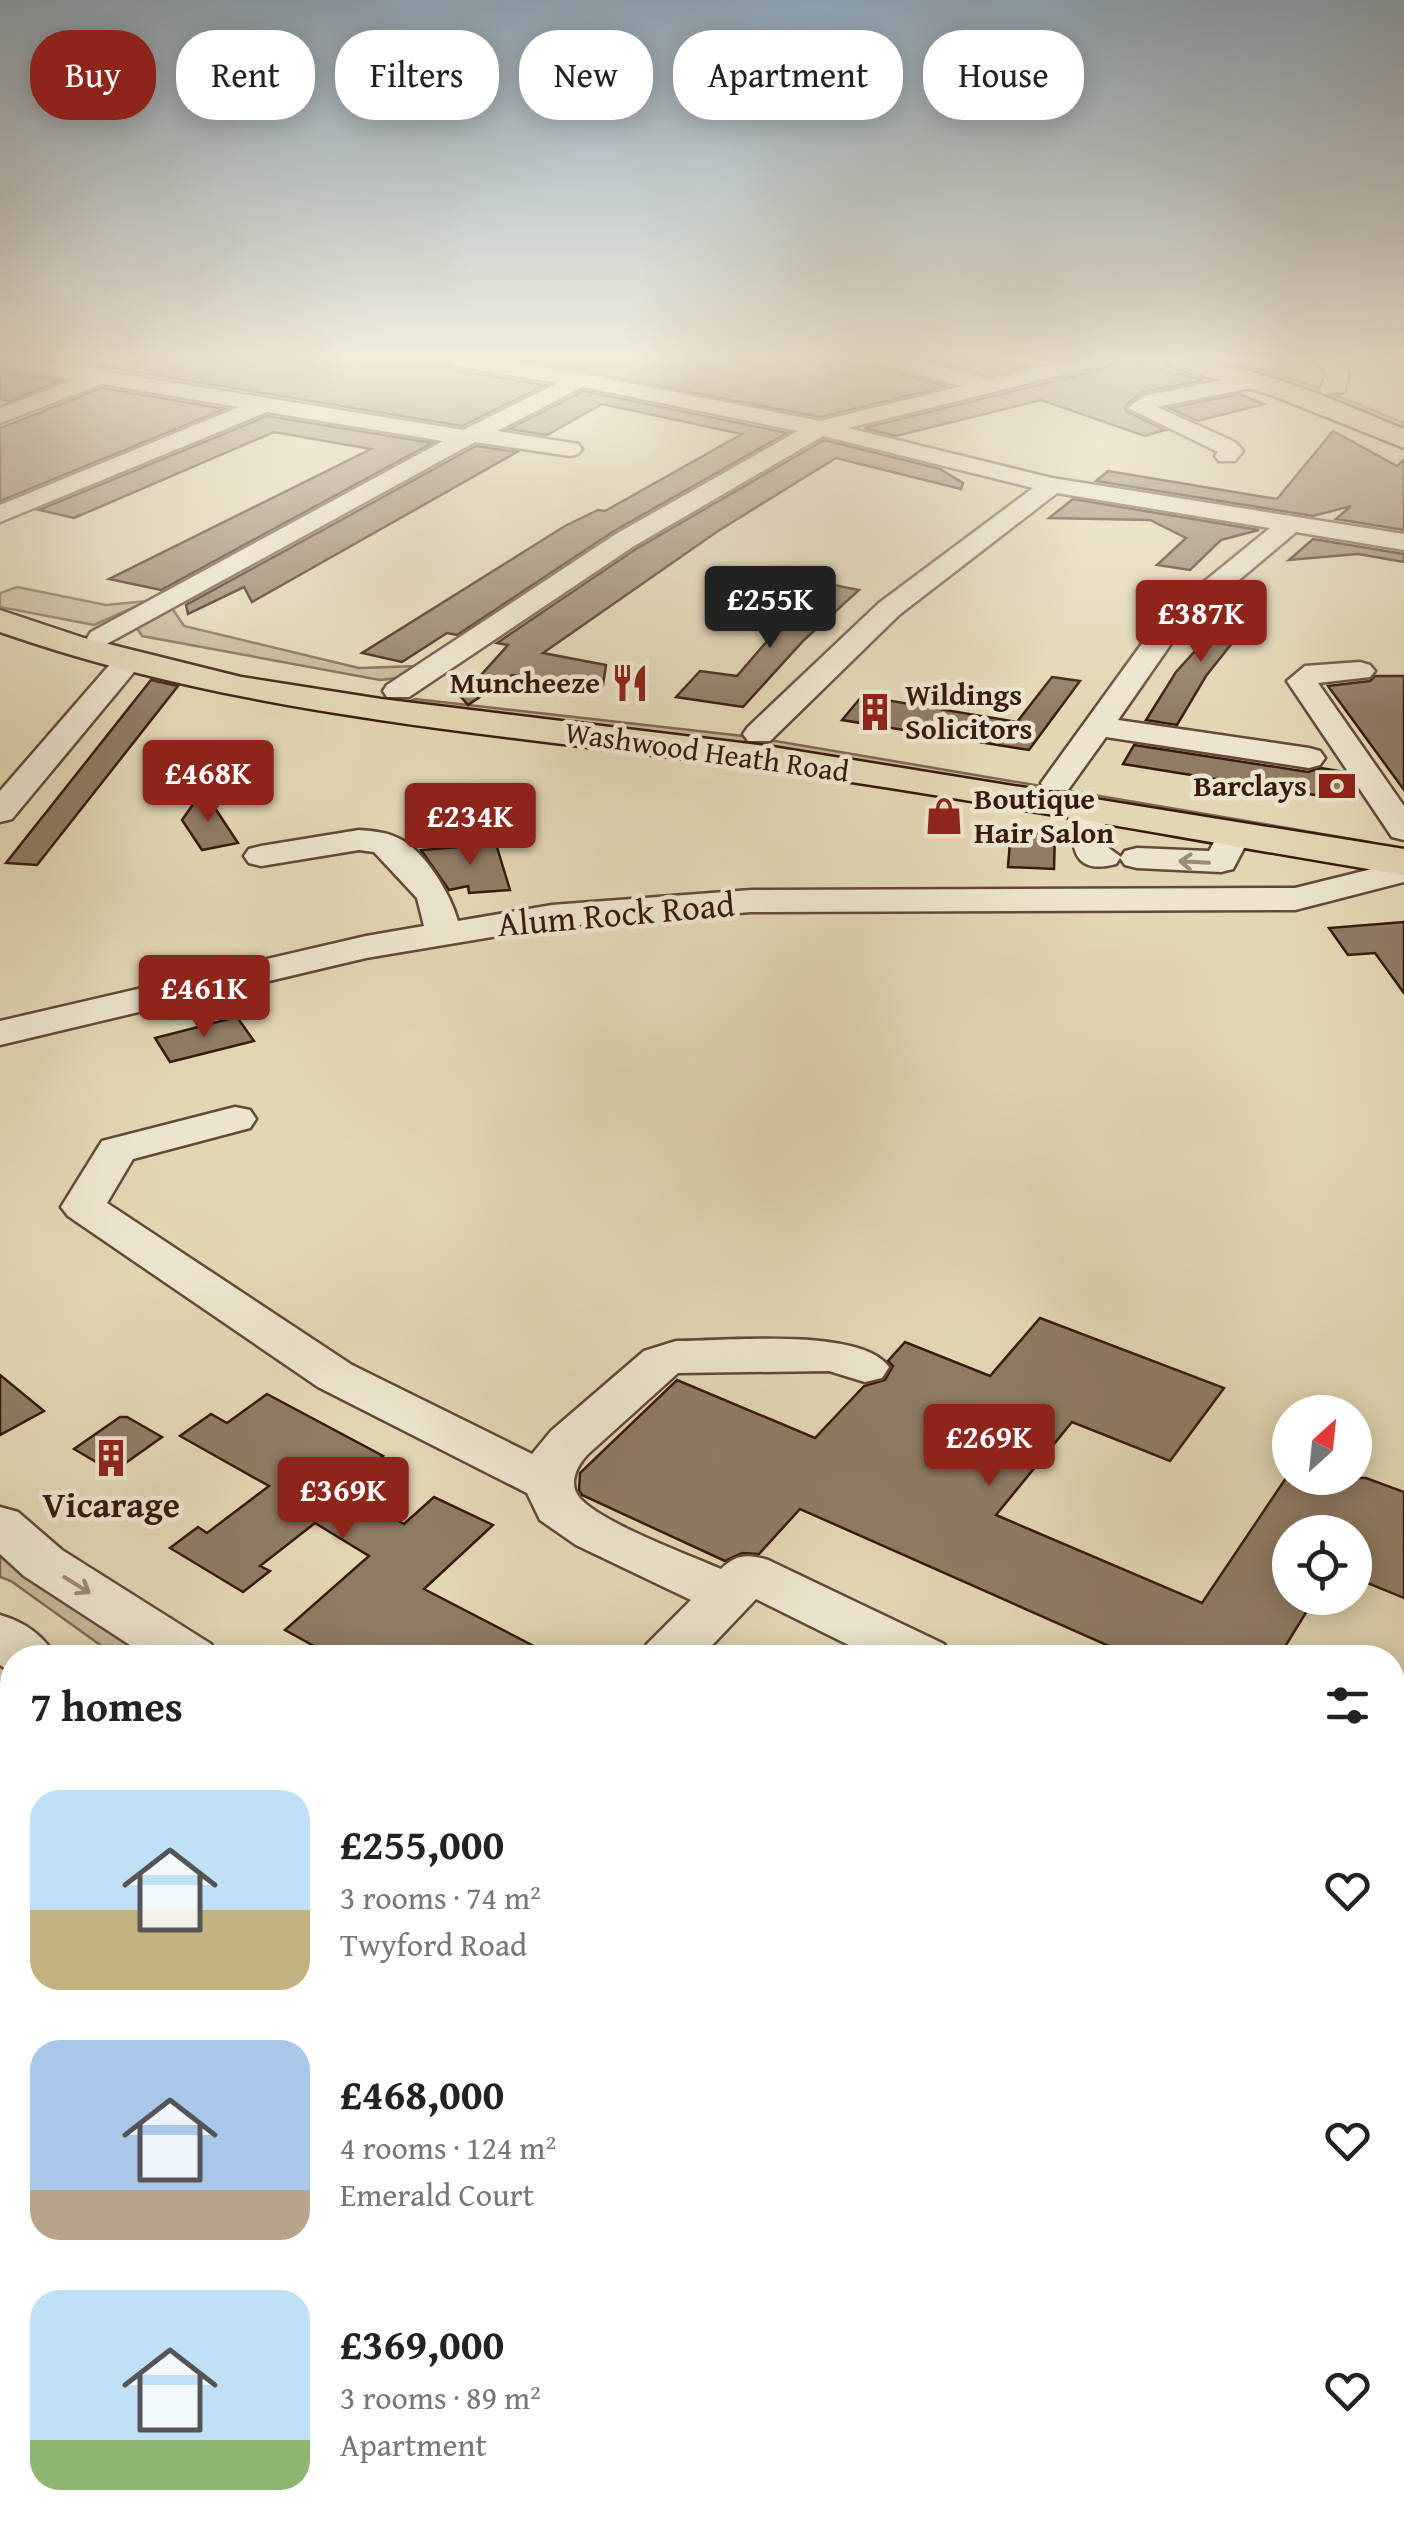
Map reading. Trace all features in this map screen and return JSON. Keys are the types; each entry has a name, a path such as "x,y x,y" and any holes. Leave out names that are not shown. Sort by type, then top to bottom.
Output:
{"main road":[{"name":"Washwood Heath Road","path":"8,622 115,649 241,688 759,734 1404,840"},
{"name":"Washwood Heath Road","path":"391,701 1404,862"}],"street":[{"path":"0,514 86,478"},
{"path":"0,812 115,649 399,478"},
{"path":"391,701 624,540 732,478"},
{"path":"1025,478 1404,542"},
{"path":"759,734 888,609 1052,485"},
{"path":"1057,783 1172,622 1292,523"},
{"path":"1360,671 1314,672 1302,680 1404,830"},
{"path":"1096,726 1309,758"},
{"path":"1088,810 1090,851 1120,858 1220,862 1234,834"},
{"path":"280,845 359,840 394,849 434,896 443,931"},
{"name":"Alum Rock Road","path":"1245,899 1323,883 1336,874 1330,851"},
{"name":"Alum Rock Road","path":"0,1033 443,931 663,905 1295,899 1404,871"},
{"path":"1295,899 1328,903 1404,884"},
{"path":"235,1119 117,1150 82,1207 335,1376 548,1483"},
{"path":"726,1594 594,1532 558,1508 548,1483 554,1460 661,1362 676,1356 833,1356 866,1367"},
{"path":"0,1525 43,1563 172,1645"},
{"path":"678,1645 749,1574 899,1645"}],"shaded area":[{"path":"17,587 106,605 148,601 94,625 0,607 0,593"},
{"path":"172,608 184,626 359,668 419,666 397,678 380,680 142,636 137,628"},
{"path":"415,699 752,737 1370,842 1364,849 406,703"},
{"path":"0,1541 157,1645 100,1645 0,1577"}],"building":[{"path":"0,478 56,478 0,501"},
{"path":"116,478 166,478 74,518 39,510"},
{"path":"312,478 367,478 161,590 109,579"},
{"path":"417,478 471,478 252,602 244,587 188,614 186,605"},
{"path":"663,478 707,478 614,531 457,635 447,633 402,662 362,653 565,526 598,510 605,511"},
{"path":"758,478 803,478 718,531 543,653 606,665 603,685 512,675 468,705 461,697 508,645 497,643 636,549"},
{"path":"918,478 955,478 963,483 961,489"},
{"path":"1152,478 1277,499 1294,478 1404,478 1404,530 1336,519 1351,506 1313,516 1096,481"},
{"path":"1073,499 1259,530 1221,540 1190,570 1157,565 1186,538 1150,520 1049,518"},
{"path":"1313,539 1404,554 1404,562 1358,554 1289,560"},
{"path":"823,583 859,590 804,640 743,707 676,697 700,671 737,676 793,611"},
{"path":"1246,595 1260,608 1206,676 1177,725 1146,720 1176,672"},
{"path":"1375,676 1404,676 1404,790 1328,686 1370,681"},
{"path":"1052,677 1080,681 1029,750 842,720 862,696 1017,722"},
{"path":"151,680 178,686 37,865 6,863"},
{"path":"1134,745 1308,772 1321,768 1344,772 1352,784 1346,800 1123,764"},
{"path":"203,790 238,843 202,850 182,820"},
{"path":"1011,828 1055,832 1054,869 1008,867"},
{"path":"496,844 510,890 469,893 468,886 449,890 421,850"},
{"path":"1404,922 1404,993 1375,953 1348,955 1329,928"},
{"path":"237,1017 254,1041 170,1062 155,1038"},
{"path":"1040,1318 1224,1388 1170,1461 1072,1422 996,1515 1202,1603 1275,1495 1372,1495 1372,1480 1404,1492 1404,1598 1372,1585 1372,1515 1272,1515 1272,1615 1305,1615 1286,1645 1107,1645 800,1509 759,1554 742,1553 725,1561 582,1495 579,1490 580,1473 677,1380 815,1438 864,1386 885,1380 893,1366 888,1361 905,1342 990,1376"},
{"path":"0,1375 44,1411 0,1435"},
{"path":"267,1394 383,1456 342,1489 404,1524 434,1497 493,1525 424,1589 532,1645 312,1645 285,1630 369,1556 315,1523 260,1566 270,1571 243,1592 170,1548 198,1527 207,1533 269,1486 180,1436 211,1414 227,1423"},
{"name":"Vicarage","path":"120,1417 127,1417 162,1437 113,1472 74,1449"}],"place":[{"name":"Muncheeze","path":"630,683"},
{"name":"Wildings Solicitors","path":"875,712"},
{"name":"Barclays","path":"1337,786"},
{"name":"Boutique Hair Salon","path":"944,816"},
{"name":"Vicarage","path":"111,1458"}]}
